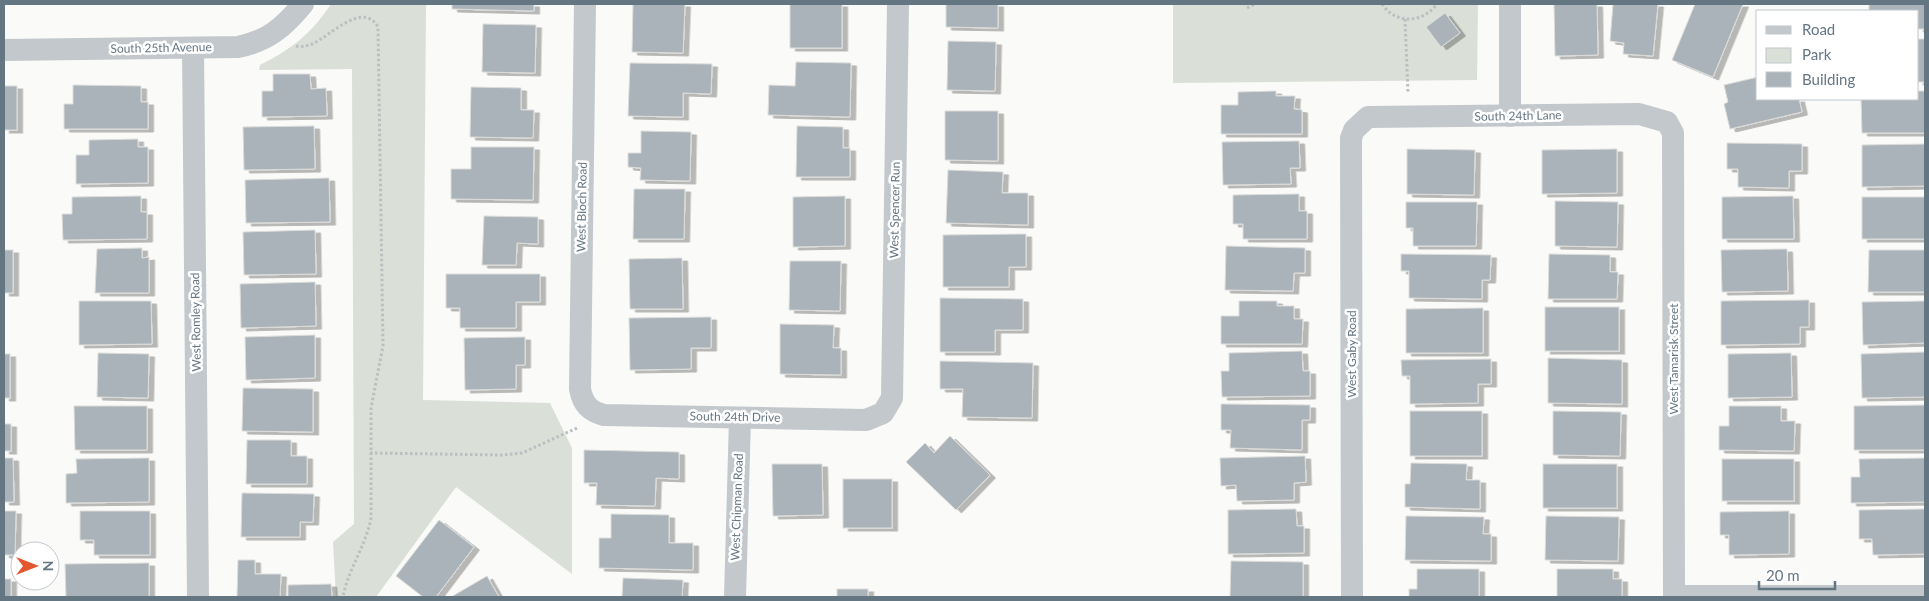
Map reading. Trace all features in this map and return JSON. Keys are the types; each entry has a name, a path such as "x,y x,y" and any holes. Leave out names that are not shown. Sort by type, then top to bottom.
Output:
{"street":[{"name":"South 25th Avenue","path":"4,50 238,47 254,43 277,32 303,4"},
{"name":"West Bloch Road","path":"586,4 580,389 582,399 591,410"},
{"name":"West Spencer Run","path":"884,413 892,398 898,4"},
{"path":"1510,4 1510,116"},
{"name":"West Romley Road","path":"193,48 198,597"},
{"name":"South 24th Lane","path":"1368,117 1640,114 1667,122"},
{"name":"West Gaby Road","path":"1352,597 1351,138 1354,130 1368,117"},
{"name":"West Tamarisk Street","path":"1667,122 1673,133 1674,146 1674,596"},
{"name":"South 24th Drive","path":"591,410 604,415 866,420 884,413"},
{"name":"West Chipman Road","path":"735,597 740,418"},
{"path":"1674,596 1925,596"}],"path":[{"path":"1247,8 1255,4"},
{"path":"1382,4 1391,14 1405,19 1423,17 1437,4"},
{"path":"288,46 312,44 352,16 369,16 375,20 378,27 383,346 371,408 371,518 369,530 345,586 344,597"},
{"path":"1405,19 1409,76 1407,117"},
{"path":"370,453 502,455 522,453 577,428 591,410"}],"green space":[{"path":"331,4 426,4 423,400 550,403 572,448 572,574 456,487 376,597 336,597 333,542 354,524 352,69 259,70 260,65 300,40 324,15"},
{"path":"1173,4 1478,4 1477,80 1173,83"}],"building":[{"path":"452,4 534,4 534,11 452,9"},
{"path":"633,4 685,4 683,53 632,52"},
{"path":"790,4 842,4 842,48 790,48"},
{"path":"946,4 998,4 998,28 946,27"},
{"path":"1554,4 1597,4 1598,55 1555,56"},
{"path":"1613,4 1658,4 1653,56 1623,54 1624,43 1610,41"},
{"path":"1695,4 1743,4 1713,77 1672,60"},
{"path":"1869,4 1925,4 1925,29 1919,29 1919,10 1869,10"},
{"path":"1445,13 1460,33 1441,47 1426,27"},
{"path":"483,24 536,25 535,73 482,72"},
{"path":"1919,39 1925,39 1925,82 1919,82"},
{"path":"948,41 996,42 995,91 947,90"},
{"path":"796,62 851,63 850,117 768,115 769,85 795,86"},
{"path":"630,63 712,64 711,94 683,93 683,117 628,116"},
{"path":"273,74 310,74 311,89 326,88 327,116 262,117 262,91 273,91"},
{"path":"1756,77 1756,100 1799,100 1802,112 1730,129 1724,104 1728,102 1724,85"},
{"path":"73,85 141,86 141,102 148,102 148,129 64,129 64,104 73,104"},
{"path":"4,86 17,86 17,130 4,130"},
{"path":"471,87 521,88 521,110 534,110 533,138 470,137"},
{"path":"1276,91 1276,96 1295,96 1294,109 1302,110 1302,134 1221,134 1221,105 1238,105 1238,92"},
{"path":"1919,91 1925,91 1925,133 1862,133 1861,100 1919,100"},
{"path":"945,111 998,111 998,161 945,160"},
{"path":"314,126 315,169 244,170 243,127"},
{"path":"797,126 843,127 843,148 850,148 850,177 796,177"},
{"path":"641,131 691,132 690,181 640,180 641,168 628,167 628,153 641,153"},
{"path":"138,139 138,147 148,147 148,183 76,184 76,155 89,155 89,140"},
{"path":"1299,141 1300,168 1290,168 1291,184 1223,185 1222,142"},
{"path":"1727,143 1802,144 1802,171 1789,171 1789,188 1738,187 1738,169 1727,169"},
{"path":"1925,144 1925,186 1862,187 1862,145"},
{"path":"471,147 534,147 533,200 451,199 451,169 471,169"},
{"path":"1407,149 1475,150 1474,195 1407,194"},
{"path":"1617,149 1617,193 1542,194 1542,150"},
{"path":"948,170 1003,172 1002,193 1028,193 1028,225 946,223"},
{"path":"329,178 330,222 246,223 245,180"},
{"path":"634,189 685,189 684,239 633,239"},
{"path":"1299,194 1299,211 1307,211 1307,239 1243,239 1243,224 1233,224 1233,195"},
{"path":"141,196 141,212 147,212 147,239 63,240 62,214 72,214 72,197"},
{"path":"845,196 845,246 793,247 793,197"},
{"path":"1793,196 1794,239 1722,239 1722,197"},
{"path":"1862,197 1925,197 1925,239 1862,239"},
{"path":"1555,201 1618,202 1617,247 1555,246"},
{"path":"1406,202 1477,202 1476,246 1413,246 1413,228 1406,228"},
{"path":"484,216 538,217 538,244 517,243 516,265 482,265"},
{"path":"315,230 316,274 244,275 243,232"},
{"path":"1026,234 1026,267 1009,267 1009,287 943,287 943,235"},
{"path":"1226,246 1305,248 1305,273 1294,273 1293,291 1225,290"},
{"path":"142,248 142,258 149,257 149,293 95,293 97,249"},
{"path":"1787,249 1788,291 1722,292 1721,250"},
{"path":"4,250 13,250 13,293 4,293"},
{"path":"1869,250 1925,250 1925,292 1868,292"},
{"path":"1401,254 1491,255 1490,280 1482,280 1482,299 1409,298 1409,271 1401,271"},
{"path":"1549,254 1610,255 1610,272 1618,272 1617,299 1548,299"},
{"path":"682,258 683,309 630,309 629,259"},
{"path":"790,261 841,261 840,311 789,310"},
{"path":"446,274 540,274 540,302 516,302 516,328 460,328 460,308 446,308"},
{"path":"315,282 316,326 241,328 240,284"},
{"path":"940,298 1023,299 1023,330 995,330 995,352 940,352"},
{"path":"1809,300 1809,327 1800,327 1800,344 1721,345 1721,301"},
{"path":"79,301 151,301 152,344 79,345"},
{"path":"1239,301 1277,301 1277,306 1294,306 1294,319 1303,319 1302,344 1221,344 1221,316 1239,316"},
{"path":"1925,301 1925,343 1863,345 1862,302"},
{"path":"1545,307 1619,307 1619,351 1545,351"},
{"path":"1483,308 1483,353 1406,353 1406,309"},
{"path":"711,317 711,348 691,348 691,369 630,370 629,318"},
{"path":"780,324 834,325 833,348 841,348 841,375 780,374"},
{"path":"315,335 315,378 246,380 245,337"},
{"path":"525,337 525,365 516,365 516,389 465,390 464,338"},
{"path":"1302,351 1303,371 1310,371 1310,396 1222,397 1221,371 1229,371 1229,353"},
{"path":"1925,352 1925,397 1862,398 1861,354"},
{"path":"98,353 149,354 148,398 97,397"},
{"path":"1791,353 1792,397 1728,398 1728,354"},
{"path":"4,354 10,354 10,398 4,398"},
{"path":"1548,358 1622,360 1622,404 1548,403"},
{"path":"1491,359 1491,384 1478,384 1478,403 1410,404 1410,376 1402,376 1401,360"},
{"path":"940,361 1033,363 1032,418 962,417 963,389 940,389"},
{"path":"243,388 313,389 313,432 242,431"},
{"path":"1221,404 1310,405 1310,420 1302,420 1302,450 1230,448 1231,430 1221,430"},
{"path":"1925,405 1925,450 1854,450 1854,406"},
{"path":"74,406 147,406 147,450 75,450"},
{"path":"1729,406 1781,406 1781,421 1795,421 1794,451 1719,450 1719,426 1729,426"},
{"path":"1410,411 1482,411 1482,456 1410,456"},
{"path":"1553,411 1621,412 1620,456 1553,455"},
{"path":"4,424 11,424 11,451 4,451"},
{"path":"950,436 990,475 956,510 906,462 925,443 934,453"},
{"path":"247,440 291,440 291,456 307,456 307,484 246,484"},
{"path":"584,450 679,452 679,479 656,478 655,506 596,505 597,483 584,483"},
{"path":"1305,456 1306,482 1294,483 1294,500 1237,501 1236,485 1221,486 1220,458"},
{"path":"4,458 13,458 14,502 4,502"},
{"path":"149,458 149,502 66,503 66,474 77,473 76,459"},
{"path":"1925,458 1925,502 1851,503 1851,477 1860,477 1859,459"},
{"path":"1722,459 1794,459 1794,501 1722,501"},
{"path":"1411,463 1467,464 1466,480 1480,480 1480,509 1405,507 1405,484 1410,484"},
{"path":"772,464 822,464 823,515 773,516"},
{"path":"1543,464 1617,464 1617,508 1543,508"},
{"path":"843,479 892,479 892,528 843,528"},
{"path":"242,493 314,494 313,522 300,522 300,537 241,537"},
{"path":"1296,509 1297,526 1304,526 1304,553 1228,554 1228,510"},
{"path":"1925,509 1925,554 1873,555 1872,539 1859,539 1859,510"},
{"path":"4,511 16,511 15,541 10,541 10,555 4,555"},
{"path":"80,511 150,511 150,555 94,555 94,540 80,540"},
{"path":"1789,511 1789,554 1729,555 1729,535 1720,535 1720,512"},
{"path":"611,514 669,515 669,543 693,543 693,570 599,568 599,538 611,538"},
{"path":"1406,516 1484,517 1483,534 1491,534 1491,561 1405,560"},
{"path":"1546,516 1619,517 1618,561 1545,560"},
{"path":"439,520 474,547 436,597 423,597 396,576"},
{"path":"238,560 255,560 255,574 281,574 280,597 237,597"},
{"path":"1231,561 1303,562 1303,597 1230,597"},
{"path":"149,563 149,597 66,597 65,564"},
{"path":"1417,569 1479,569 1479,597 1409,597 1409,589 1417,589"},
{"path":"1557,569 1613,569 1613,579 1622,579 1622,597 1557,597"},
{"path":"487,576 499,597 451,597"},
{"path":"623,578 683,580 682,597 622,597"},
{"path":"4,579 10,579 11,597 4,597"},
{"path":"331,584 332,597 288,597 288,585"},
{"path":"837,589 868,589 868,597 837,597"}]}
